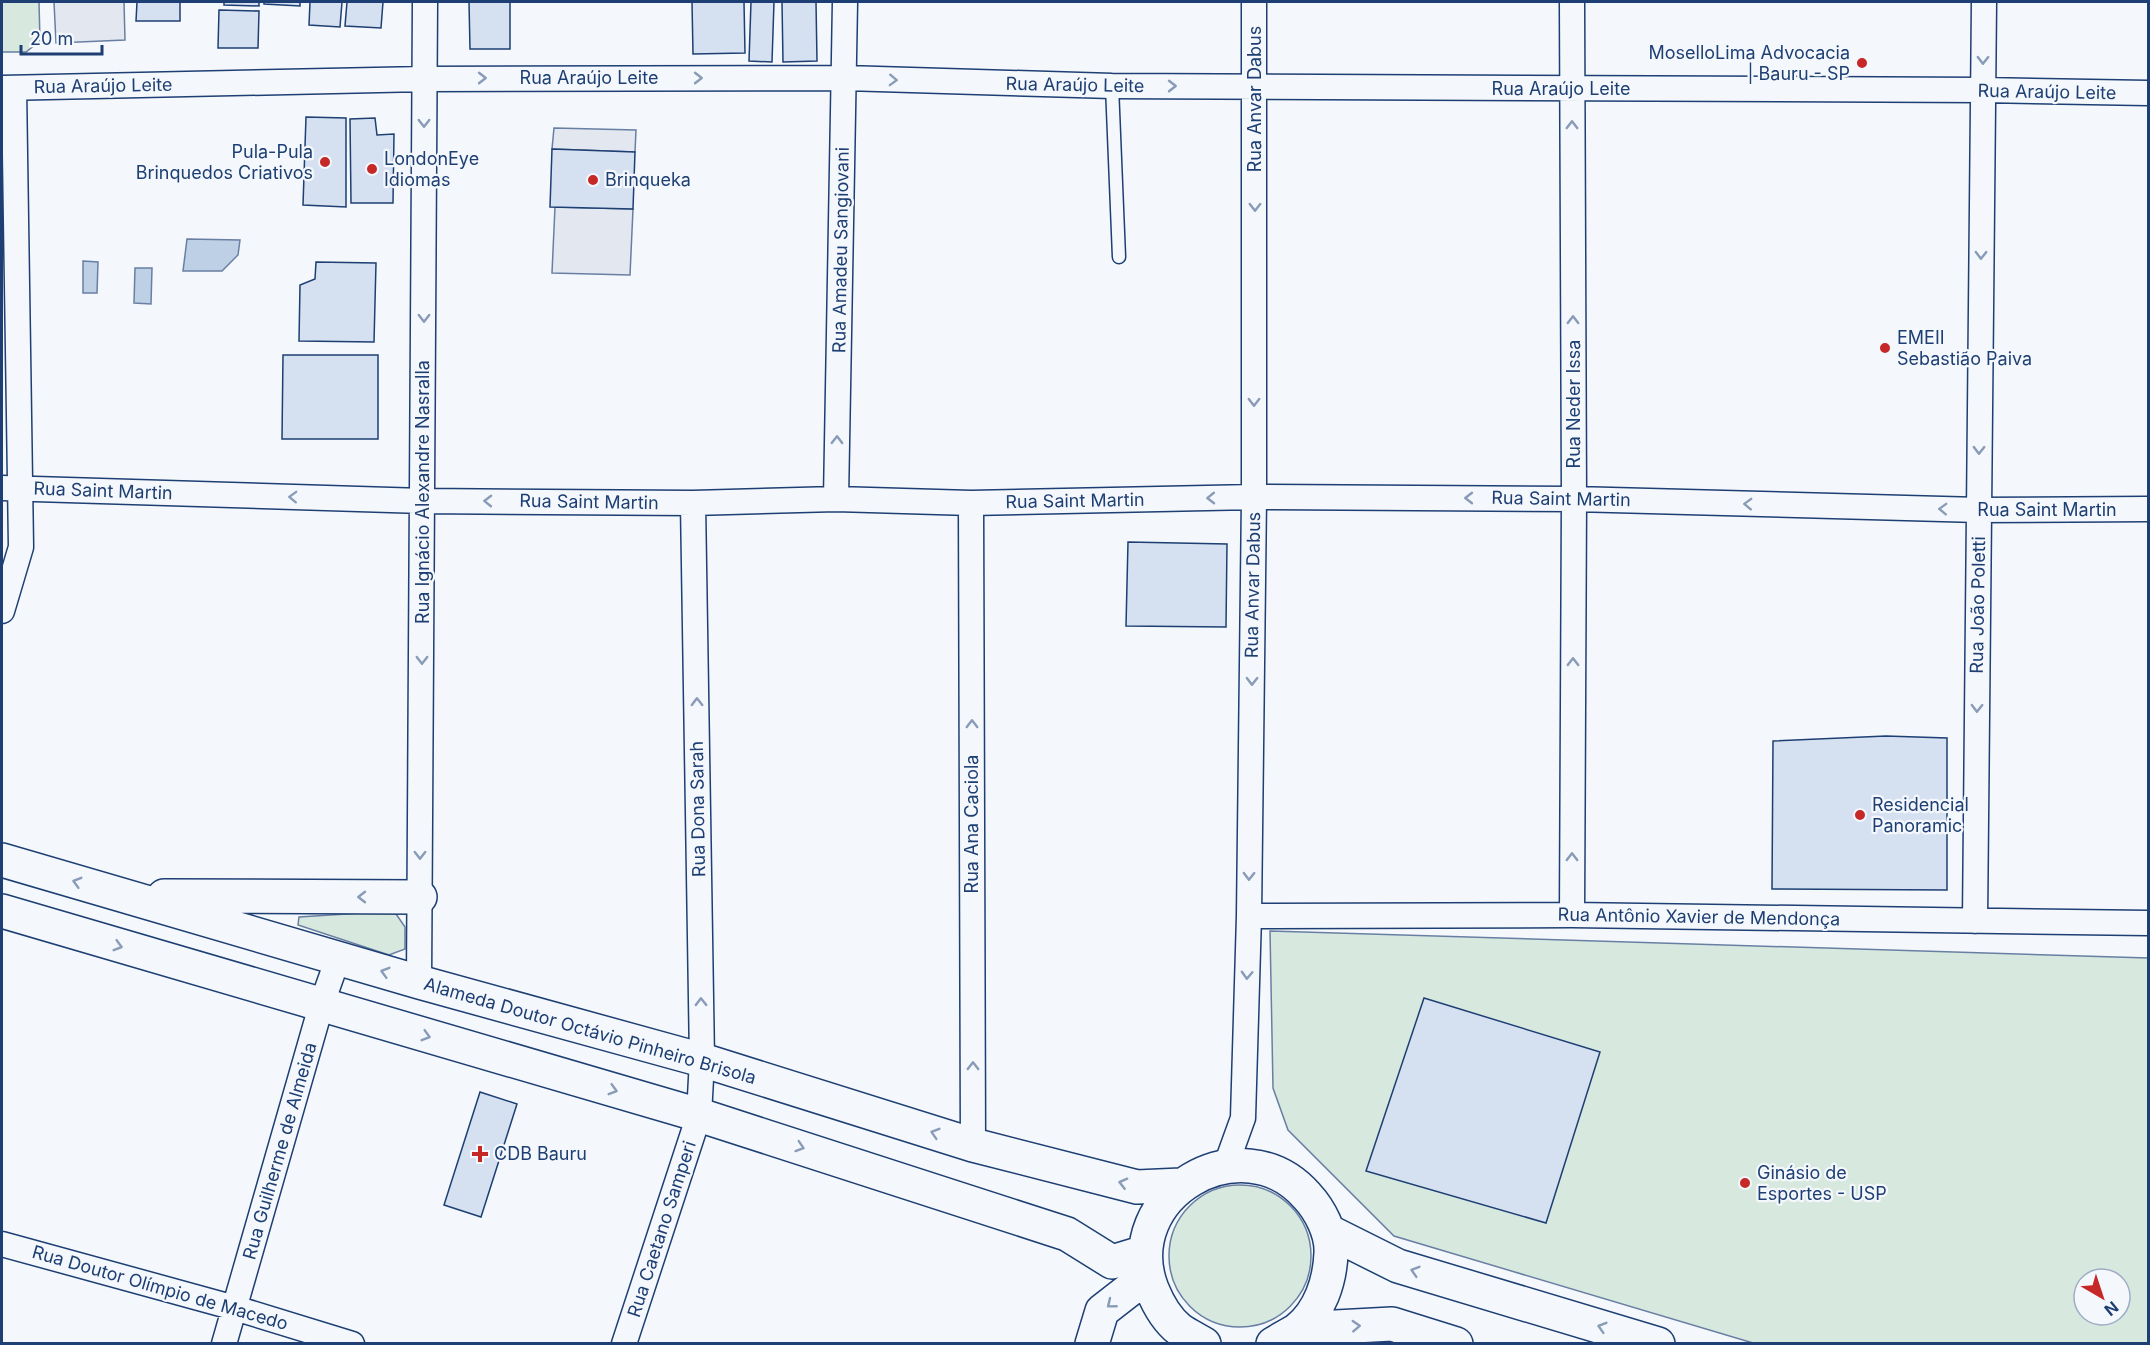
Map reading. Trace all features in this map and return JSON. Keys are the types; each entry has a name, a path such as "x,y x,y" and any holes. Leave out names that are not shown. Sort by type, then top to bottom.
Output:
{"street":[{"name":"Rua Ignácio Alexandre Nasralla","path":"419,982 425,2"},
{"name":"Rua Amadeu Sangiovani","path":"836,499 845,2"},
{"name":"Rua Anvar Dabus","path":"1226,1165 1243,1119 1249,916 1254,497 1256,87 1254,2"},
{"name":"Rua Neder Issa","path":"1572,2 1574,499 1572,915"},
{"name":"Rua João Poletti","path":"1975,921 1984,2"},
{"name":"Rua Araújo Leite","path":"8,88 424,78 845,78 1112,86 1571,90 1983,90 2148,93"},
{"path":"2,611 21,547 11,488 8,88"},
{"name":"Rua Saint Martin","path":"11,488 423,501 693,503 836,499 971,503 1254,497 1574,499 1979,510 2148,509"},
{"name":"Rua Dona Sarah","path":"693,503 702,1060 699,1115"},
{"name":"Rua Ana Caciola","path":"971,503 973,1145"},
{"name":"Alameda Doutor Octávio Pinheiro Brisola","path":"2,860 419,982 702,1060 973,1145 1137,1187 1181,1185"},
{"path":"126,896 420,897"},
{"path":"2,911 699,1115 1067,1234 1112,1262 1146,1264"},
{"name":"Rua Antônio Xavier de Mendonça","path":"1249,916 1572,915 2148,923"},
{"name":"Rua Guilherme de Almeida","path":"224,1344 321,1006 338,958"},
{"name":"Rua Caetano Samperi","path":"624,1344 699,1115"},
{"name":"Alameda Doutor Octávio Pinheiro Brisola","path":"1146,1264 1150,1227 1163,1203 1181,1185 1226,1165 1247,1165 1267,1169 1285,1177 1302,1189 1315,1204 1328,1231 1331,1250 1329,1279 1317,1306 1285,1336"},
{"path":"1328,1231 1398,1266 1658,1344"},
{"name":"Rua Doutor Olímpio de Macedo","path":"2,1244 235,1308 352,1344"},
{"path":"1092,1344 1102,1311 1146,1264"},
{"path":"1146,1264 1158,1306 1179,1329 1204,1344"},
{"name":"Alameda Doutor Octávio Pinheiro Brisola","path":"1285,1336 1392,1324 1456,1344"}],"lane":[{"path":"1112,86 1119,257"}],"shaded area":[{"path":"2,2 39,2 40,41 26,52 2,52"},
{"path":"54,2 124,2 125,40 56,43"},
{"path":"554,128 636,130 635,152 552,149"},
{"path":"555,207 633,209 630,275 552,273"},
{"path":"394,911 405,927 405,949 389,955 298,925 299,917"},
{"name":"Ginásio de Esportes - USP","path":"1270,931 2148,958 2148,1343 1753,1343 1394,1236 1288,1130 1273,1088"},
{"path":"1240,1185 1267,1190 1290,1206 1306,1229 1311,1256 1306,1283 1290,1306 1267,1322 1240,1327 1213,1322 1190,1306 1174,1283 1169,1256 1174,1229 1190,1206 1213,1190"}],"water":[{"path":"187,239 240,240 238,255 222,271 183,271"},
{"path":"83,261 98,262 97,293 83,293"},
{"path":"135,268 152,268 151,304 134,303"}],"building":[{"path":"137,2 180,2 180,21 136,21"},
{"path":"224,2 259,2 259,6 224,5"},
{"path":"264,2 300,2 300,6 264,4"},
{"path":"310,2 342,2 340,27 309,25"},
{"path":"347,2 383,2 381,28 345,26"},
{"path":"469,2 510,2 510,49 470,49"},
{"path":"692,2 744,2 745,53 693,54"},
{"path":"751,2 774,2 772,62 749,61"},
{"path":"782,2 816,2 817,61 783,62"},
{"path":"219,10 259,11 258,48 218,48"},
{"name":"Pula-Pula Brinquedos Criativos","path":"306,117 346,118 346,207 303,205"},
{"name":"LondonEye Idiomas","path":"375,118 377,135 394,134 393,203 351,203 350,119"},
{"name":"Brinqueka","path":"552,149 635,152 633,209 550,207"},
{"path":"316,262 376,263 374,342 299,341 300,285 315,279"},
{"path":"283,355 378,355 378,439 282,439"},
{"path":"1128,542 1227,544 1226,627 1126,626"},
{"name":"Residencial Panoramic","path":"1886,736 1947,738 1947,890 1772,889 1773,741"},
{"path":"1424,998 1600,1052 1546,1223 1366,1171"},
{"name":"CDB Bauru","path":"480,1092 517,1104 481,1217 444,1205"}],"place":[{"name":"MoselloLima Advocacia | Bauru - SP","path":"1862,63"},
{"name":"Pula-Pula Brinquedos Criativos","path":"325,162"},
{"name":"LondonEye Idiomas","path":"372,169"},
{"name":"Brinqueka","path":"593,180"},
{"name":"EMEII Sebastião Paiva","path":"1885,348"},
{"name":"Residencial Panoramic","path":"1860,815"},
{"name":"CDB Bauru","path":"480,1154"},
{"name":"Ginásio de Esportes - USP","path":"1745,1183"}]}
